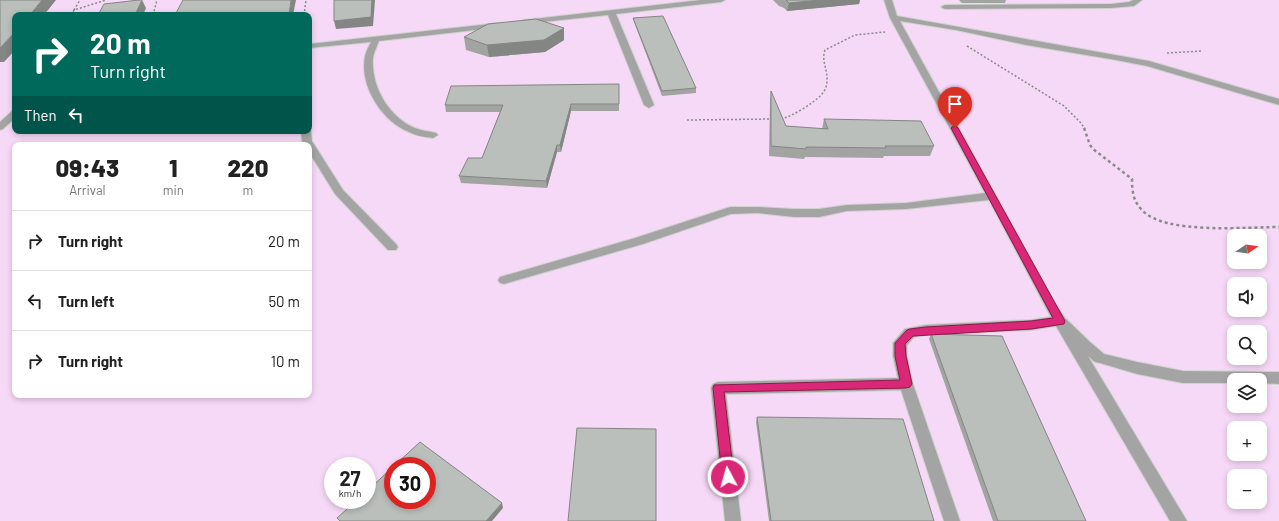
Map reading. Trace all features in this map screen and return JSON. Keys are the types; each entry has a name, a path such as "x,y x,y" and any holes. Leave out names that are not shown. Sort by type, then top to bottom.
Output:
{"street":[{"path":"312,46 721,0"},
{"path":"888,0 894,18 1047,299 1179,521"},
{"path":"1085,0 1092,6"},
{"path":"945,7 1122,5 1136,2 1138,0"},
{"path":"611,12 649,105"},
{"path":"894,18 956,28 1026,43 1095,52 1279,102"},
{"path":"376,39 369,58 370,82 380,100 391,118 411,130 433,135"},
{"path":"0,127 12,116"},
{"path":"312,149 339,192 392,247"},
{"path":"504,280 639,241 730,211 758,210 794,213 819,213 847,208 914,205 992,196"},
{"path":"1060,321 1085,346 1100,358 1130,366 1182,377 1279,378"},
{"path":"952,521 906,384 900,356 900,343 910,333 926,330 1031,325 1060,321"},
{"path":"733,521 718,388 906,384"}],"path":[{"path":"74,10 80,0"},
{"path":"74,10 106,0"},
{"path":"154,12 157,0"},
{"path":"304,12 306,0"},
{"path":"687,120 788,118 817,99 824,90 827,78 823,54 829,47 854,35 902,32"},
{"path":"963,44 1055,100 1076,116 1086,131 1090,145 1093,149 1132,179 1135,201 1149,216 1166,223 1189,227 1279,227"}],"shaded area":[{"path":"0,0 1279,0 1279,521 0,521"}],"building":[{"path":"0,0 42,0 32,12 12,12 12,35 0,48"},
{"path":"142,0 136,12 100,12 104,4"},
{"path":"183,0 291,0 289,12 177,12"},
{"path":"334,0 372,0 371,17 334,21"},
{"path":"786,0 820,0 789,3"},
{"path":"663,16 696,88 662,91 633,18"},
{"path":"536,19 564,28 544,40 487,45 464,37 488,24"},
{"path":"619,84 619,104 571,104 560,145 557,145 546,181 459,176 468,158 482,158 503,105 445,105 451,86"},
{"path":"771,91 786,126 828,129 824,119 921,121 934,146 885,146 886,148 806,147 806,149 771,146"},
{"path":"931,334 1002,336 1086,521 998,521"},
{"path":"757,417 903,419 934,521 771,521"},
{"path":"577,428 656,429 656,521 568,521"},
{"path":"420,442 502,503 486,521 340,521 337,518 347,509 376,509 376,483 384,475 384,509 436,509 436,457 404,457"}],"route":[{"path":"728,477 718,388 906,384 900,356 900,343 910,333 926,330 1031,325 1060,321 955,128"}]}
